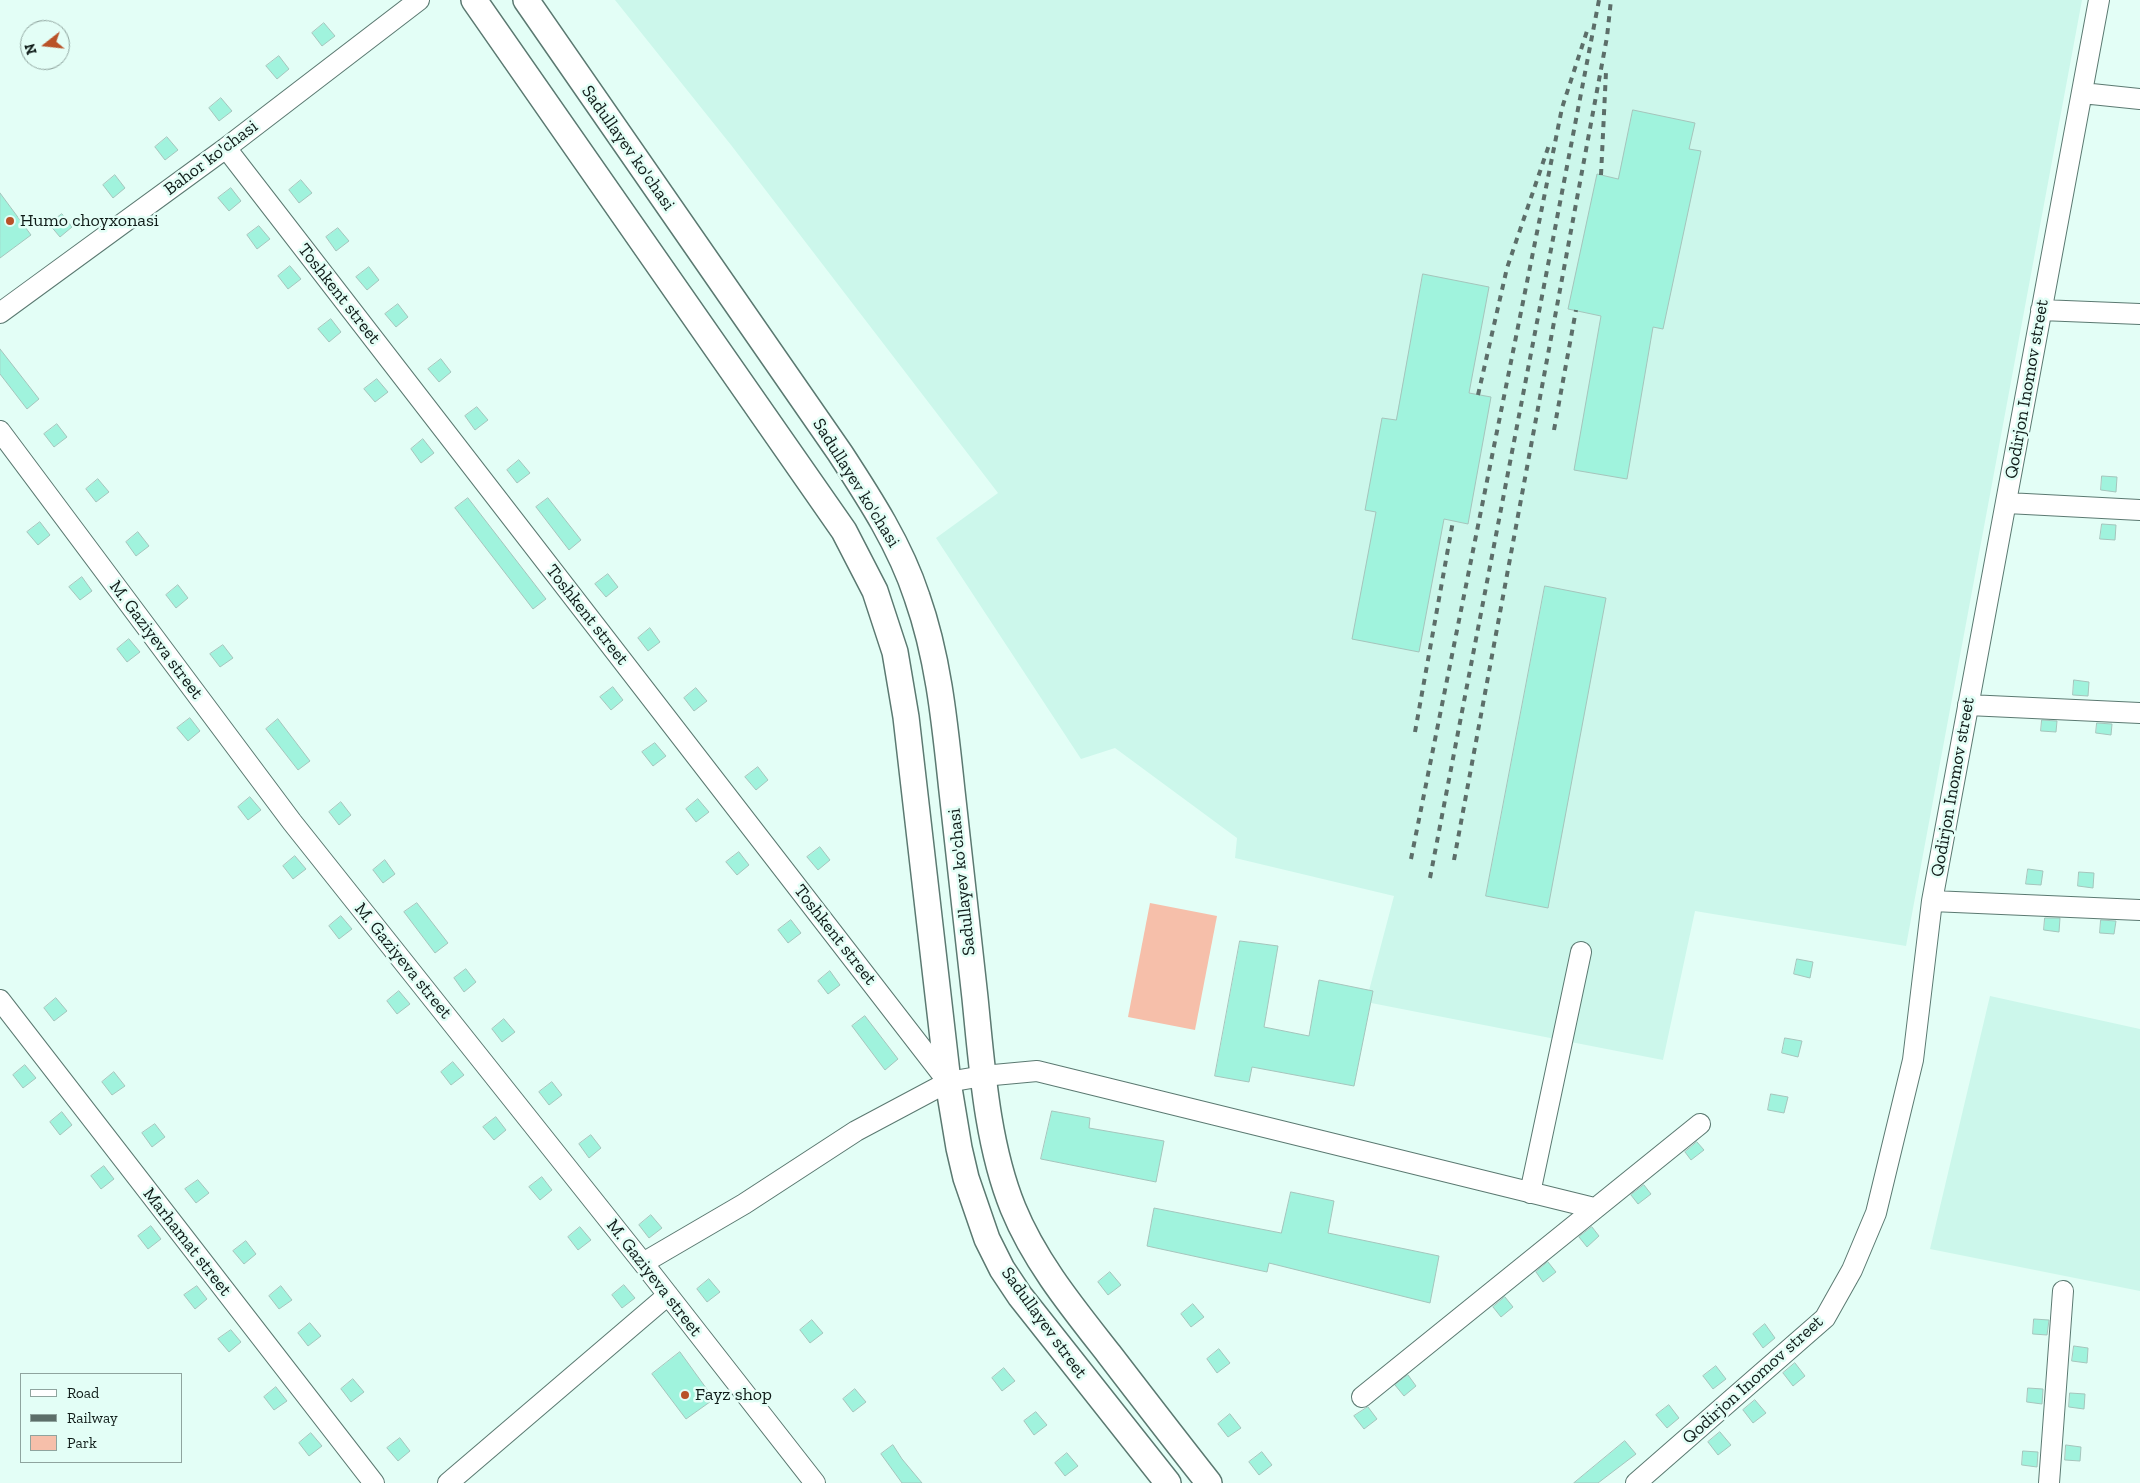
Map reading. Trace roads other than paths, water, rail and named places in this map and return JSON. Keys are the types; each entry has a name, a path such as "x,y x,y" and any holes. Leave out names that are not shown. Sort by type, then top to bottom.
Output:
{"main road":[{"name":"Sadullayev street","path":"474,0 844,531 875,591 895,652 906,717 948,1082 966,1178 988,1238 1002,1269 1039,1322 1168,1483"},
{"name":"Sadullayev ko'chasi","path":"526,0 840,454 880,515 901,555 922,616 934,660 942,706 983,1076 1002,1175 1026,1237 1043,1266 1081,1319 1209,1483"}],"street":[{"name":"Bahor ko'chasi","path":"0,313 226,148 419,0"},
{"name":"Qodirjon Inomov street","path":"1636,1483 1825,1318 1852,1270 1876,1213 1913,1060 1932,901 2099,0"},
{"path":"2082,92 2140,99"},
{"name":"Toshkent street","path":"226,148 948,1082"},
{"path":"2041,310 2140,314"},
{"name":"M. Gaziyeva street","path":"0,431 292,822 643,1263 815,1483"},
{"path":"2007,503 2140,510"},
{"path":"1968,705 2140,713"},
{"path":"1932,901 2140,910"},
{"path":"1530,1193 1581,952"},
{"name":"Marhamat street","path":"0,1000 374,1483"},
{"path":"643,1263 744,1204 856,1131 948,1082 983,1076 1037,1071 1594,1208"},
{"path":"1362,1397 1700,1124"},
{"path":"2049,1483 2063,1291"},
{"path":"448,1483 668,1296"}],"railway":[{"path":"1430,878 1599,0"},
{"path":"1454,860 1607,37 1611,0"},
{"path":"1411,859 1562,108 1587,31"},
{"path":"1601,175 1606,72"},
{"path":"1478,395 1507,268 1549,145"},
{"path":"1554,430 1576,310"},
{"path":"1415,732 1453,521"}],"place":[{"name":"Humo choyxonasi","path":"10,221"},
{"name":"Fayz shop","path":"685,1395"}]}
